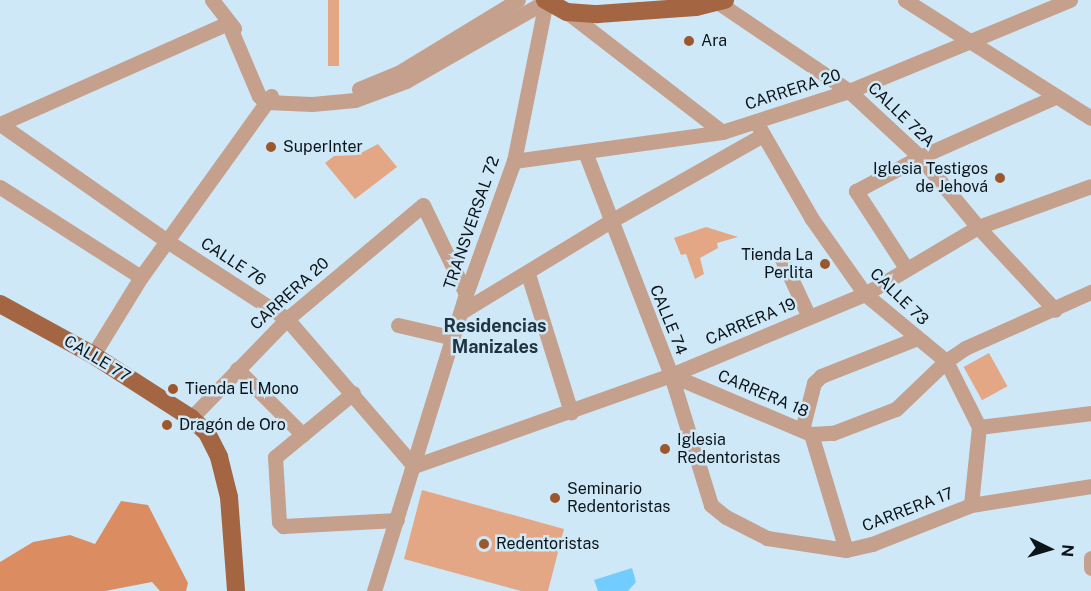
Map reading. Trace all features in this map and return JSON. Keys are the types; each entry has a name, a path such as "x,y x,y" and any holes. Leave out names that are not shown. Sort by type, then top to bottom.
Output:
{"main road":[{"path":"546,0 567,12 660,11 722,1"},
{"name":"CALLE 77","path":"0,304 93,355 191,418 207,434 225,476 236,591"}],"street":[{"path":"212,0 228,23 260,96 312,104 375,94 406,81 546,0"},
{"path":"269,98 310,95 369,85 400,72 518,0"},
{"name":"TRANSVERSAL 72","path":"374,591 466,294 513,161 546,0"},
{"path":"907,0 967,41 1091,118"},
{"name":"CARRERA 20","path":"513,161 760,128 1070,0"},
{"name":"CALLE 72A","path":"722,1 849,91 920,157 978,227 1055,310"},
{"path":"567,12 722,132"},
{"path":"0,124 228,23"},
{"path":"906,268 856,191 920,157 1055,97"},
{"path":"93,355 141,277 269,98"},
{"name":"CALLE 76","path":"0,124 166,241 287,319 414,466"},
{"path":"461,312 528,274 760,128"},
{"name":"CALLE 73","path":"760,128 812,219 865,294 915,339 946,361 979,427"},
{"name":"CALLE 74","path":"585,152 609,222 671,375 711,505"},
{"name":"CARRERA 19","path":"414,466 671,375 865,294 978,227 1091,186"},
{"path":"0,187 141,277"},
{"name":"CARRERA 20","path":"191,418 287,319 423,205 466,294"},
{"path":"782,259 809,317"},
{"path":"528,274 571,411"},
{"name":"CARRERA 18","path":"671,375 807,432 833,433 896,409 946,361 965,348 1055,310 1091,292"},
{"path":"398,325 454,338"},
{"path":"846,550 807,432 814,383 821,376 915,339"},
{"path":"237,369 303,435"},
{"path":"353,393 277,454 274,461 279,522 283,526 397,520"},
{"path":"971,505 979,427 1091,413"},
{"name":"CARRERA 17","path":"711,505 726,517 767,538 846,550 872,544 971,505 1091,486"}],"shaded area":[{"path":"328,0 339,0 339,66 328,66"},
{"path":"378,144 397,167 355,199 325,163 334,156 357,155"},
{"path":"706,227 738,237 717,243 718,248 700,258 704,274 695,279 686,254 681,255 674,238"},
{"path":"989,353 1007,386 982,400 964,367"},
{"name":"Redentoristas","path":"422,490 564,529 548,591 521,591 404,559"},
{"path":"121,501 148,505 188,583 186,591 160,591 152,582 105,591 0,591 0,562 33,542 70,535 95,544"}],"water":[{"path":"632,568 636,582 628,591 598,591 594,580"}],"place":[{"name":"Ara","path":"689,41"},
{"name":"SuperInter","path":"271,147"},
{"name":"Iglesia Testigos de Jehová","path":"1000,178"},
{"name":"Tienda La Perlita","path":"825,264"},
{"name":"Tienda El Mono","path":"173,389"},
{"name":"Dragón de Oro","path":"167,425"},
{"name":"Iglesia Redentoristas","path":"665,449"},
{"name":"Seminario Redentoristas","path":"555,498"},
{"name":"Redentoristas","path":"484,544"}],"district":[{"name":"Residencias Manizales","path":"495,337"}]}
